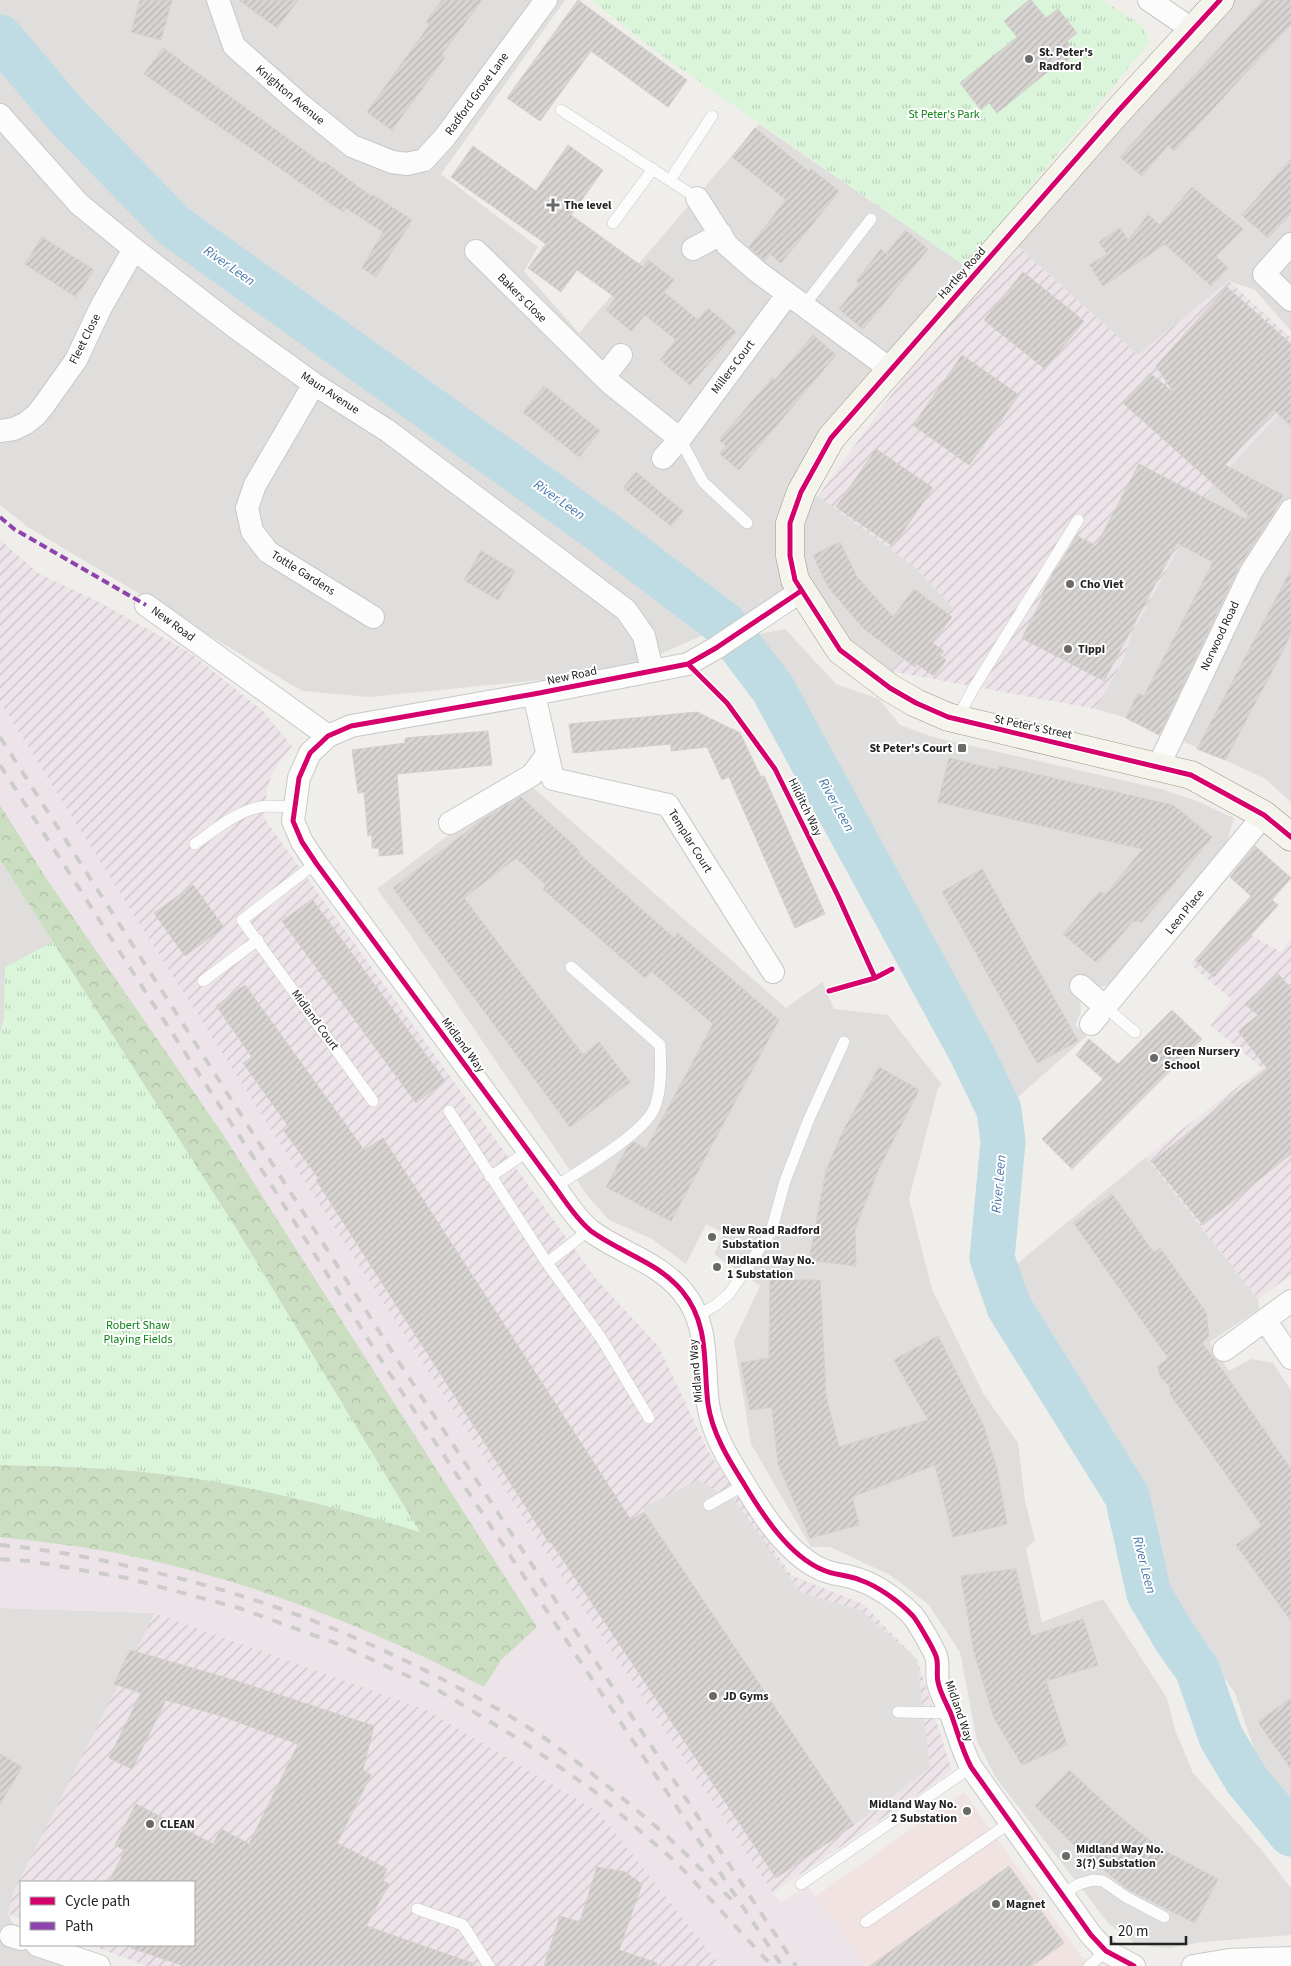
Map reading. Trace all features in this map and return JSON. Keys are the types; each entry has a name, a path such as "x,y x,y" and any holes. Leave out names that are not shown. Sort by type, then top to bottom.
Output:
{"street":[{"name":"Knighton Avenue","path":"218,0 234,46 300,104 352,146 392,162"},
{"name":"Radford Grove Lane","path":"392,162 407,164 424,160 440,144 546,0"},
{"path":"1149,0 1192,30"},
{"name":"Hartley Road","path":"801,591 795,580 790,556 790,523 801,492 831,438 1220,0"},
{"name":"Maun Avenue","path":"0,115 79,204 134,249 314,384 388,431 626,610 644,636 652,670"},
{"path":"697,198 728,245 758,272 890,370"},
{"path":"694,248 721,234"},
{"path":"1291,244 1264,274 1291,300"},
{"name":"Fleet Close","path":"0,431 26,423 44,405 76,360 101,307 134,249"},
{"name":"Bakers Close","path":"476,251 569,344 604,376"},
{"name":"Millers Court","path":"663,458 795,301"},
{"path":"621,355 604,376 680,439"},
{"name":"Tottle Gardens","path":"314,384 256,485 247,508 252,531 268,552 373,617"},
{"name":"Norwood Road","path":"1158,767 1251,572 1291,510"},
{"name":"New Road","path":"146,605 328,736 351,726 534,694 688,664 716,648 801,591"},
{"name":"St Peter's Street","path":"801,591 840,650 890,688 916,703 957,719 1190,775 1264,815 1291,837"},
{"name":"Templar Court","path":"534,694 553,779 668,805 773,972"},
{"name":"Midland Way","path":"328,736 310,753 299,778 293,821 302,842 554,1187 589,1230 612,1245 646,1261 670,1278 684,1292 701,1326 706,1354 708,1406 715,1428 724,1450 744,1485 776,1533 800,1556 822,1570 861,1580 887,1594 913,1617 936,1656 938,1683 951,1713 963,1753 971,1767 1090,1935 1106,1951 1134,1966"},
{"path":"450,823 532,775 548,755"},
{"name":"Leen Place","path":"1098,1016 1264,815"},
{"path":"1082,986 1098,1016"},
{"path":"1224,1350 1291,1301"},
{"path":"1265,1320 1291,1358"},
{"path":"40,1946 99,1966"},
{"path":"1193,1966 1229,1960 1291,1958"}],"lane":[{"path":"561,110 697,198"},
{"path":"670,180 712,116"},
{"path":"612,223 653,169"},
{"path":"795,301 871,218"},
{"path":"680,439 703,482 747,524"},
{"path":"957,719 973,689 1078,520"},
{"path":"196,844 221,825 242,813 265,806 294,807"},
{"name":"Midland Court","path":"316,863 242,920 373,1100"},
{"path":"203,981 258,940"},
{"path":"554,1187 633,1134 654,1110 662,1073 660,1044 571,967"},
{"path":"1098,1016 1135,1032"},
{"path":"697,1316 716,1305 729,1294 771,1232 785,1181 809,1119 844,1042"},
{"path":"449,1111 547,1263 601,1338 649,1418"},
{"path":"490,1177 528,1151"},
{"path":"547,1263 589,1230"},
{"path":"709,1505 744,1485"},
{"path":"898,1712 951,1713"},
{"path":"801,1884 971,1767"},
{"path":"866,1922 1011,1822"},
{"path":"1061,1895 1080,1884 1093,1880 1103,1881 1126,1897 1164,1917"},
{"path":"417,1909 464,1925 489,1966"},
{"path":"1089,1966 1106,1951"}],"shaded area":[{"path":"0,0 565,0 441,174 538,247 524,271 579,333 759,124 965,266 790,507 818,496 915,567 953,608 890,671 856,650 810,588 649,659 579,676 370,697 302,691 28,527 0,505"},
{"path":"1229,0 1291,0 1291,331 1255,290 1229,281 1138,355 1012,241"},
{"path":"1012,241 1138,355 1229,281 1291,338 1291,401 1214,483 1131,635 1122,662 1095,709 890,671 953,608 915,567 818,496 932,339"},
{"path":"1291,401 1291,802 1264,778 1141,722 1095,709 1122,662 1131,635 1214,483"},
{"path":"0,540 38,573 101,603 189,652 263,711 292,746 273,771 267,790 264,818 596,1279 659,1347 708,1451 791,1575 863,1604 917,1659 952,1771 773,1893 550,1559 304,1181 0,702"},
{"path":"785,629 836,684 879,699 900,725 933,737 1161,789 1197,801 1234,818 1227,843 1109,985 1099,987 1088,983 1079,976 1069,988 1080,1001 1081,1012 1075,1025 1087,1036 1018,1097 760,634"},
{"path":"836,684 900,725 895,735 974,864 920,898 852,778 813,727 829,719 818,704"},
{"path":"0,702 304,1181 550,1559 773,1893 781,1903 807,1885 866,1966 721,1966 599,1812 427,1710 155,1613 0,1608 0,1465 55,1466 53,942 0,860"},
{"path":"523,779 786,1008 822,982 834,1009 888,1015 942,1085 938,1088 909,1199 932,1289 983,1393 1018,1443 1025,1501 1035,1540 1026,1549 1042,1622 1103,1599 1167,1698 1175,1730 1193,1773 1259,1847 1291,1888 1291,1935 1203,1942 1170,1948 1135,1943 1109,1924 996,1778 977,1741 960,1652 928,1604 890,1575 830,1547 811,1547 751,1444 734,1341 760,1286 714,1254 724,1233 706,1224 686,1264 652,1239 609,1220 586,1194 407,930 377,889"},
{"path":"0,860 53,942 4,1019 0,1033"},
{"path":"1251,935 1281,952 1291,939 1291,1275 1258,1299 1146,1157 1262,1068 1210,1025 1231,999 1190,964 1215,938 1234,954"},
{"path":"859,1042 872,1049 816,1175 798,1248 779,1247 802,1158 821,1110"},
{"path":"1146,1157 1258,1299 1259,1309 1210,1342 1229,1371 1251,1359 1273,1363 1291,1390 1291,1813 1267,1787 1235,1693 1158,1584 1146,1506 1006,1273"},
{"path":"698,1480 735,1501 800,1592 860,1610 917,1659 930,1768 854,1825 642,1508"},
{"path":"0,1608 155,1613 24,1881 20,1881 8,1914 20,1937 20,1946 24,1946 27,1951 70,1966 0,1966"},
{"path":"155,1613 427,1710 599,1812 721,1966 147,1966 93,1946 195,1946 195,1881 20,1881 20,1919 8,1914 13,1892"},
{"path":"964,1792 1080,1955 1093,1966 866,1966 816,1896"}],"green space":[{"name":"St Peter's Park","path":"591,0 1103,0 1142,26 1150,42 965,266 661,55"},
{"path":"0,805 46,878 222,1133 537,1627 502,1659 484,1687 441,1665 355,1626 268,1593 223,1579 131,1556 66,1545 0,1537 0,1465 134,1471 201,1479 292,1497 360,1514 5,967 53,942 0,860"},
{"name":"Robert Shaw Playing Fields","path":"53,942 236,1228 420,1532 301,1500 240,1486 179,1476 112,1469 0,1465 0,1033 4,1019 5,967"}],"building":[{"path":"140,0 172,0 161,40 131,32"},
{"path":"239,0 298,0 277,28"},
{"path":"442,0 482,0 442,54 445,57 392,130 367,112 430,24 426,22"},
{"path":"578,0 687,80 668,107 591,51 540,121 507,98"},
{"name":"St. Peter's Radford","path":"1029,0 1046,18 1058,9 1077,33 1067,41 1077,53 1058,68 1056,65 997,113 989,103 981,110 960,83 1017,37 1004,21"},
{"path":"1263,0 1291,0 1291,24 1174,151 1168,145 1142,176 1120,157"},
{"path":"163,48 323,164 325,162 372,197 373,195 412,220 376,277 362,268 383,232 346,208 343,212 144,74"},
{"path":"755,128 809,172 811,169 839,191 781,263 770,254 765,261 749,247 786,200 732,157"},
{"path":"568,145 603,170 571,215 643,267 648,260 674,280 664,292 698,320 708,308 736,332 690,385 660,360 676,340 645,315 631,331 606,310 616,298 577,270 561,292 528,268 546,244 451,177 473,146 536,191"},
{"path":"1291,159 1291,213 1268,238 1242,215"},
{"path":"1192,187 1243,229 1216,256 1228,268 1211,286 1165,244 1103,286 1090,265 1107,254 1099,242 1120,228 1128,240 1148,215 1160,225"},
{"path":"905,230 928,249 863,329 839,309 860,283 856,281 881,249 886,254"},
{"path":"42,237 94,270 76,297 25,264"},
{"path":"1023,272 1084,321 1045,369 984,320"},
{"path":"1227,287 1291,344 1291,426 1274,410 1225,465 1283,495 1239,566 1159,735 1126,718 1138,693 1144,696 1213,562 1177,543 1104,681 1022,638 1051,577 1077,536 1096,546 1139,464 1245,519 1248,515 1123,403 1150,373 1174,393 1156,366"},
{"path":"813,335 836,355 739,470 720,454 726,446 719,440 772,378 775,380"},
{"path":"962,355 1019,395 969,465 913,425"},
{"path":"544,386 600,431 579,457 523,412"},
{"path":"876,449 933,488 893,546 836,507"},
{"path":"636,472 683,511 671,526 623,488"},
{"path":"840,542 857,577 893,617 914,589 952,617 932,643 944,651 940,656 946,660 934,676 917,664 915,667 864,629 828,587 813,555"},
{"path":"481,551 515,571 498,600 464,580"},
{"path":"1291,570 1291,634 1277,662 1225,760 1197,749"},
{"path":"697,712 740,733 761,777 764,776 825,914 795,928 729,777 722,780 707,747 671,751 671,744 573,753 569,724"},
{"path":"488,731 492,765 397,774 403,854 379,856 379,848 372,848 372,835 368,836 364,792 358,793 352,750 405,743 405,738"},
{"path":"949,758 998,770 999,766 1173,805 1212,837 1142,922 1133,921 1097,963 1063,934 1100,891 1105,895 1143,849 938,802"},
{"path":"521,797 580,851 578,853 674,938 678,933 779,1020 671,1221 606,1187 627,1148 634,1142 646,1149 713,1024 651,971 645,978 543,889 546,885 516,858 464,898 583,1055 599,1042 630,1082 570,1127 393,888 482,820 497,811 497,814 503,807"},
{"path":"1255,846 1291,878 1272,900 1278,905 1214,977 1195,960 1251,896 1230,877"},
{"path":"982,869 1078,1041 1037,1063 942,892"},
{"path":"193,885 224,927 185,956 154,913"},
{"path":"312,899 445,1081 416,1103 282,921"},
{"path":"1278,974 1291,988 1291,1154 1203,1225 1152,1162 1267,1068 1238,1031 1258,1015 1245,1004"},
{"path":"245,985 364,1150 383,1138 631,1520 644,1512 854,1825 776,1878 551,1542 549,1543 316,1180 319,1179 284,1131 289,1127 243,1063 252,1057 216,1006"},
{"path":"1172,1010 1202,1039 1072,1169 1042,1139 1103,1079 1076,1055 1089,1039 1118,1064"},
{"path":"879,1067 919,1090 879,1168 855,1229 856,1266 809,1260 826,1171 844,1129"},
{"path":"1112,1194 1154,1253 1160,1248 1206,1312 1209,1335 1202,1343 1291,1469 1291,1621 1236,1545 1262,1526 1170,1394 1170,1387 1160,1376 1158,1366 1168,1358 1074,1223"},
{"path":"770,1280 820,1280 826,1396 839,1447 928,1420 894,1360 938,1336 984,1427 997,1470 1007,1524 953,1537 935,1465 852,1497 859,1525 810,1538 778,1464 772,1407 750,1410 741,1363 769,1358"},
{"path":"1016,1569 1031,1636 1083,1619 1098,1665 1046,1681 1067,1745 1022,1765 994,1718 974,1652 961,1576"},
{"path":"130,1650 237,1681 374,1726 363,1770 371,1775 337,1843 387,1869 382,1880 389,1884 366,1926 472,1963 472,1966 184,1966 131,1948 132,1946 195,1946 195,1881 110,1881 125,1850 115,1845 136,1804 213,1844 221,1829 249,1844 298,1744 224,1717 166,1700 132,1769 109,1758 141,1693 114,1684"},
{"path":"1291,1698 1291,1769 1258,1722"},
{"path":"0,1754 22,1767 0,1804"},
{"path":"1069,1770 1120,1817 1161,1849 1218,1879 1195,1923 1129,1890 1078,1849 1035,1806"},
{"name":"Magnet","path":"1009,1866 1064,1943 1032,1966 870,1966"},
{"path":"597,1867 625,1872 642,1884 619,1950 657,1963 656,1966 544,1966 560,1916 580,1922"}],"waterway":[{"name":"River Leen","path":"0,37 68,117 174,226 604,533 724,624 773,689 972,1054 999,1110 1003,1142 992,1258 1009,1307 1127,1496 1149,1594 1177,1641 1197,1669 1221,1737 1246,1779 1291,1834"}],"railway":[{"path":"0,737 400,1364 796,1966"},
{"path":"0,765 265,1175 388,1371 782,1966"},
{"path":"0,1545 50,1551 99,1560 213,1587 291,1612 404,1660 506,1714 558,1748 603,1782 661,1831 733,1901"},
{"path":"0,1559 29,1561 127,1578 239,1608 338,1644 436,1689 522,1741 594,1791 678,1864 772,1966"}],"marked path":[{"path":"0,517 14,529 146,605"}],"cycle path":[{"path":"1220,0 1119,110 831,438 801,492 790,523 790,556 795,580 840,650 890,688 916,703 948,717 1191,775 1264,815 1291,837"},
{"path":"801,591 716,648 688,664 534,694 351,726 328,736 310,753 299,778 293,821 302,842 316,863 576,1216 586,1227 603,1239 662,1272 682,1291 691,1304 701,1331 704,1345 708,1404 713,1425 727,1456 759,1508 788,1545 811,1564 827,1572 855,1578 874,1586 902,1605 913,1616 936,1656 939,1686 971,1767 1091,1935 1106,1951 1134,1966"},
{"name":"Hilditch Way","path":"688,664 727,703 775,769 838,896 875,978"},
{"path":"829,991 875,978 892,969"}],"place":[{"name":"St. Peter's Radford","path":"1029,59"},
{"name":"The level","path":"553,205"},
{"name":"Cho Viet","path":"1070,584"},
{"name":"Tippi","path":"1068,649"},
{"name":"St Peter's Court","path":"962,748"},
{"name":"Green Nursery School","path":"1154,1058"},
{"name":"New Road Radford Substation","path":"712,1237"},
{"name":"Midland Way No. 1 Substation","path":"717,1267"},
{"name":"JD Gyms","path":"713,1696"},
{"name":"Midland Way No. 2 Substation","path":"967,1811"},
{"name":"CLEAN","path":"150,1824"},
{"name":"Midland Way No. 3(?) Substation","path":"1066,1856"},
{"name":"Magnet","path":"996,1904"}]}
